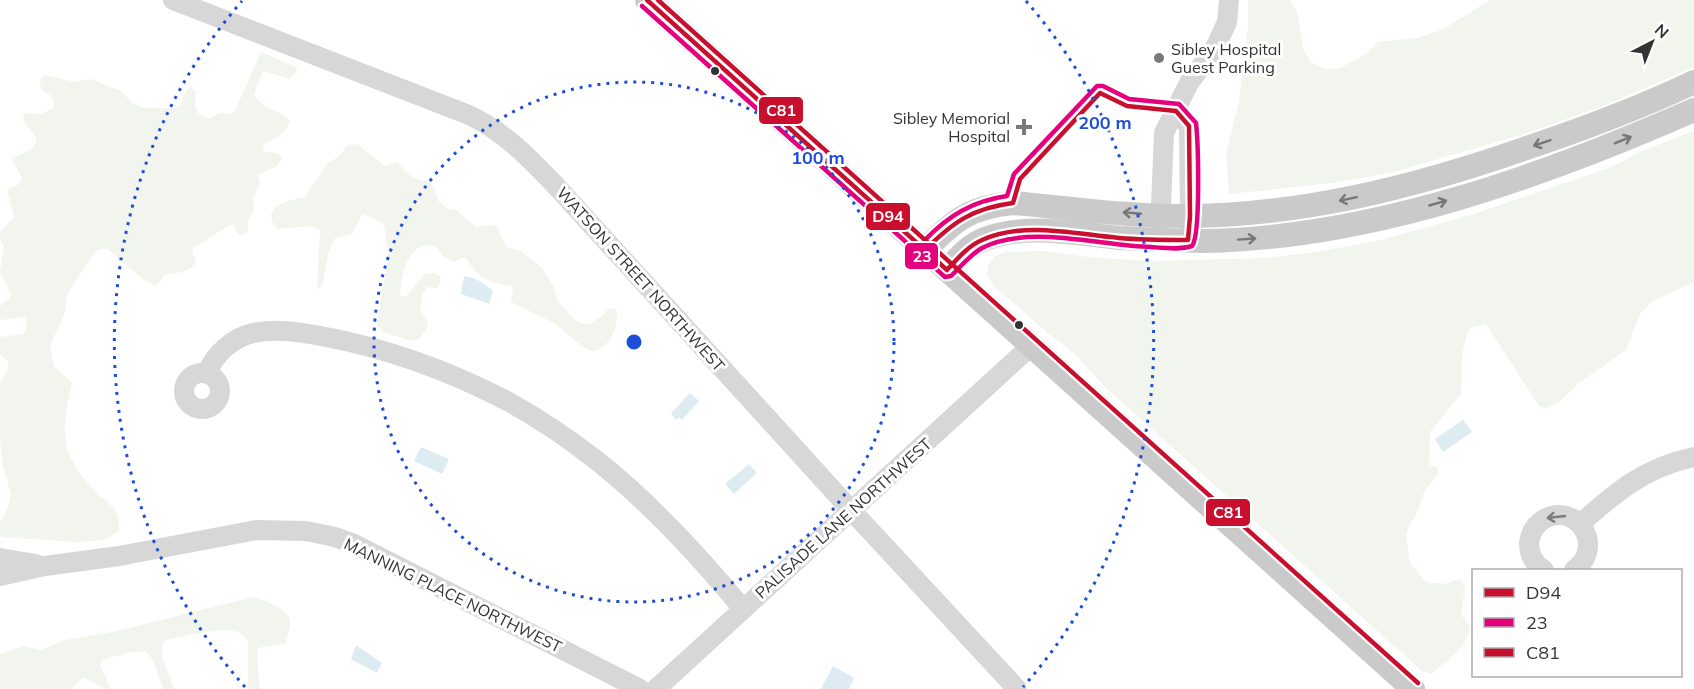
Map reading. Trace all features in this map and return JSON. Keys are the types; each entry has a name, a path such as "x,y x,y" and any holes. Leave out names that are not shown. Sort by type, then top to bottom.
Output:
{"main road":[{"path":"647,0 1413,689"},
{"path":"925,250 947,227 960,218 974,211 1013,202 1161,216 1190,216 1260,212 1322,204 1409,185 1554,139 1658,99 1694,82"},
{"path":"947,270 972,246 1006,233 1052,232 1159,240 1231,240 1331,229 1477,192 1562,163 1694,110"}],"street":[{"name":"WATSON STREET NORTHWEST","path":"173,0 469,115 504,136 557,187 1017,689"},
{"path":"1159,240 1164,133 1189,83 1216,46 1227,22 1229,0"},
{"path":"1176,111 1189,126 1188,240"},
{"path":"207,374 218,355 234,341 253,333 279,331 313,334 370,347 435,368 477,386 550,427 612,472 657,514 743,609"},
{"name":"PALISADE LANE NORTHWEST","path":"656,689 1031,346"},
{"path":"1580,524 1614,494 1640,477 1668,464 1694,457"},
{"path":"1542,569 1538,566 1529,549 1529,539 1533,531 1546,518 1555,515 1573,519 1586,533 1589,543 1588,553 1583,563 1575,569"},
{"name":"MANNING PLACE NORTHWEST","path":"0,576 45,566 119,556 256,530 286,529 325,535 354,544 640,689"},
{"name":"MANNING PLACE NORTHWEST","path":"0,558 45,566"}],"shaded area":[{"path":"1248,0 1290,0 1297,11 1303,48 1310,62 1324,69 1340,68 1366,54 1378,42 1417,38 1442,30 1490,0 1694,0 1694,67 1601,107 1521,135 1390,173 1332,183 1229,194 1226,152 1239,102 1248,26"},
{"path":"261,52 298,68 290,79 263,71 254,94 261,103 290,121 282,133 263,145 264,152 277,153 283,157 277,166 258,175 260,183 253,199 254,210 248,220 248,231 242,236 238,234 233,225 228,226 192,250 196,262 190,268 178,273 165,274 155,285 138,275 108,249 99,249 91,257 68,293 66,309 50,346 54,367 72,382 65,422 68,451 85,480 113,507 118,516 119,531 104,540 76,542 2,537 0,522 8,508 11,494 3,467 0,440 0,383 7,371 8,361 0,354 0,337 24,334 27,328 25,317 0,320 0,306 10,298 11,293 0,272 4,247 0,239 0,232 14,217 7,189 18,185 22,179 12,158 31,149 37,138 24,122 23,117 26,113 40,114 54,108 53,99 41,90 40,80 45,75 74,82 90,79 121,91 133,104 144,108 176,108 180,106 186,91 191,87 196,91 195,105 198,113 208,119 220,113 232,114 235,111"},
{"path":"1694,131 1694,282 1653,301 1640,314 1626,350 1579,383 1559,402 1546,408 1539,406 1486,324 1472,327 1467,333 1462,355 1461,394 1430,432 1429,463 1438,468 1438,474 1424,492 1406,537 1410,563 1426,582 1444,584 1460,579 1465,586 1461,615 1470,626 1469,633 1456,653 1432,674 1422,671 1105,387 1075,354 993,285 987,273 989,263 995,256 1006,252 1043,251 1096,258 1152,261 1266,258 1376,241 1471,215 1612,167 1642,151"},
{"path":"357,144 385,166 397,162 413,178 431,182 439,202 449,209 456,210 476,227 496,225 506,247 521,251 541,267 553,285 558,302 576,321 589,324 601,317 609,308 615,309 616,324 609,341 601,348 592,351 583,347 554,323 511,302 512,286 484,278 474,270 465,257 453,262 443,256 435,246 426,245 418,248 408,260 400,293 401,296 406,296 425,274 434,273 440,276 441,282 437,288 427,287 422,295 420,312 428,322 427,328 419,339 412,341 383,332 377,324 389,251 383,224 362,214 352,234 334,239 328,254 322,287 317,289 320,230 311,226 278,229 271,215 278,206 305,197 327,164 338,157 348,145"},
{"path":"464,276 480,281 493,291 489,304 461,294"},
{"path":"690,393 699,401 682,420 679,417 676,420 671,413"},
{"path":"1463,420 1472,432 1443,452 1435,439"},
{"path":"421,447 449,459 442,474 414,461"},
{"path":"749,464 757,473 734,494 725,484"},
{"path":"254,597 285,612 290,620 286,643 258,648 260,689 248,689 247,640 238,632 223,630 165,640 163,658 174,689 163,689 153,660 145,651 102,660 100,665 109,689 83,678 71,689 0,689 0,654 24,646 41,650 65,640 113,632"},
{"path":"356,645 382,663 377,673 351,659"},
{"path":"833,666 854,678 849,689 821,689"}],"transit line":[{"name":"D94","path":"647,0 947,270 963,253 982,240 1015,231 1050,230 1128,239 1188,240 1189,126 1176,111 1127,106 1100,93 1020,179 1013,203 986,209 965,218 925,250"},
{"name":"C81","path":"658,0 1418,683"},
{"name":"23","path":"642,6 945,277 951,276 982,248 1000,241 1021,238 1065,238 1167,248 1192,246 1198,207 1196,123 1179,104 1129,99 1103,86 1097,86 1014,174 1007,196 983,201 962,210 943,223 925,240"}],"place":[{"name":"Sibley Hospital Guest Parking","path":"1159,58"},
{"name":"Sibley Memorial Hospital","path":"1024,127"}]}
